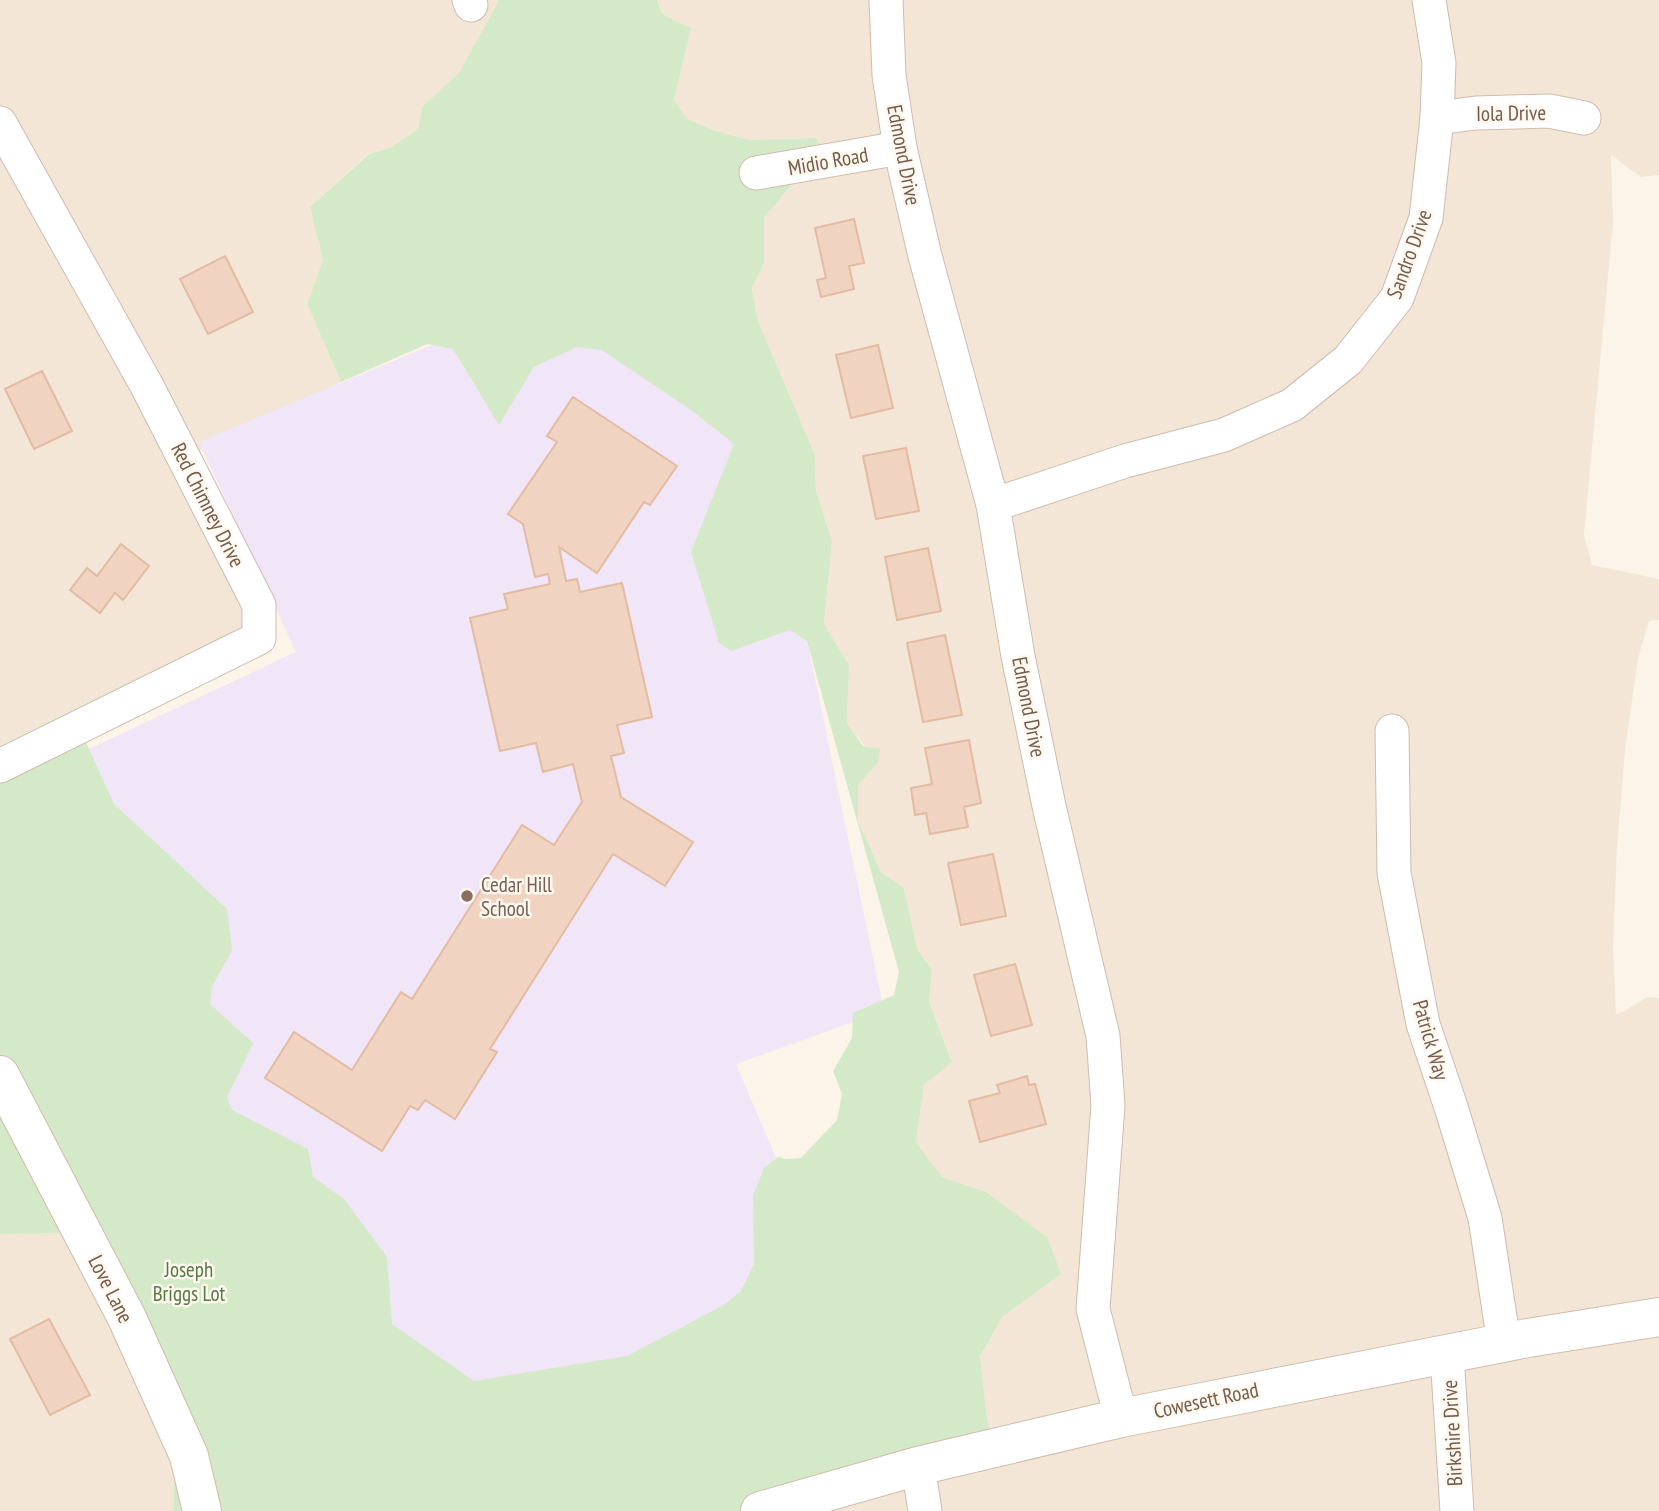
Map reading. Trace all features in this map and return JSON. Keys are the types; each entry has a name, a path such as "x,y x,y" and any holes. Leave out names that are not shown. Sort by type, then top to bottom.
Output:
{"main road":[{"name":"Love Lane","path":"0,1075 127,1318 190,1456 202,1511"},
{"name":"Cowesett Road","path":"760,1511 918,1465 1121,1418 1504,1343 1659,1317"}],"street":[{"name":"Edmond Drive","path":"887,0 889,75 900,148 925,256 993,505 1018,656 1049,806 1103,1035 1108,1105 1093,1309 1121,1418"},
{"name":"Sandro Drive","path":"993,505 1125,461 1224,435 1292,405 1348,360 1397,298 1426,218 1437,118 1439,63 1429,0"},
{"name":"Iola Drive","path":"1437,118 1476,113 1549,111 1584,118"},
{"name":"Red Chimney Drive","path":"0,123 147,386 259,605 259,638 0,766"},
{"name":"Midio Road","path":"756,173 900,148"},
{"name":"Patrick Way","path":"1392,731 1394,873 1423,1024 1485,1218 1504,1343"},
{"name":"Birkshire Drive","path":"1447,1355 1457,1511"},
{"path":"918,1465 925,1511"}],"shaded area":[{"path":"0,0 499,0 459,73 422,107 418,129 392,147 368,154 310,207 323,260 307,304 341,382 190,455 261,629 0,769"},
{"path":"657,0 1659,0 1659,175 1641,177 1611,155 1613,222 1584,535 1592,565 1659,579 1659,620 1649,621 1638,658 1625,750 1613,947 1616,1014 1647,997 1659,998 1659,1511 765,1511 994,1450 987,1418 980,1358 1002,1317 1061,1273 986,1192 942,1177 916,1142 924,1085 952,1061 929,1002 932,970 917,949 904,888 881,872 858,821 858,785 878,763 847,723 849,665 824,624 832,542 816,490 815,455 757,319 752,288 764,263 764,218 822,148 816,138 749,140 687,119 674,100 691,28 662,14"},
{"name":"Cedar Hill School","path":"625,323 756,395 884,1011 736,1064 820,1261 681,1356 448,1407 172,1117 23,780 296,652 199,442 439,342"},
{"path":"82,1233 174,1459 174,1511 0,1511 0,1234"}],"green space":[{"name":"Joseph Briggs Lot","path":"499,0 657,0 662,14 691,28 674,100 687,119 749,140 816,138 822,148 764,218 764,263 752,288 757,319 815,455 816,490 832,542 824,624 849,665 847,723 863,746 880,749 878,763 858,785 858,821 881,872 904,888 917,949 932,970 929,1002 952,1062 924,1085 916,1142 942,1177 986,1192 1047,1237 1061,1274 1002,1317 980,1357 987,1418 994,1450 765,1511 174,1511 174,1459 81,1233 0,1234 0,769 85,740 114,804 227,909 232,950 212,987 210,1004 253,1043 227,1097 232,1110 308,1149 313,1177 344,1199 387,1257 392,1324 474,1381 627,1356 724,1305 741,1291 754,1264 753,1196 764,1168 778,1157 801,1158 837,1120 842,1094 833,1071 852,1038 853,1013 894,995 899,972 807,641 790,630 731,651 719,643 691,552 734,444 695,413 602,350 577,347 534,367 499,425 453,349 427,344 341,382 307,304 323,260 310,207 369,154 392,147 418,129 422,107 459,73"}],"building":[{"path":"854,219 864,263 849,266 854,289 821,297 817,280 826,278 815,228"},
{"path":"225,256 253,312 208,334 180,279"},
{"path":"878,345 893,408 851,418 836,355"},
{"path":"42,371 72,431 34,449 5,389"},
{"path":"573,397 677,466 650,505 644,502 597,573 559,547 566,581 577,579 580,592 622,583 652,717 617,725 624,753 611,756 621,797 693,842 665,886 613,854 490,1049 497,1052 455,1119 425,1100 418,1110 410,1106 382,1151 265,1078 294,1032 352,1070 401,992 412,999 522,825 554,845 582,802 573,764 543,772 536,743 500,751 470,618 508,609 504,594 550,584 548,574 535,577 523,524 508,514 557,442 547,436"},
{"path":"906,448 919,511 876,519 863,456"},
{"path":"121,544 149,566 123,600 115,593 100,613 70,590 87,568 97,576"},
{"path":"928,548 941,611 897,620 885,557"},
{"path":"945,635 962,715 923,722 907,643"},
{"path":"969,740 981,803 964,807 968,827 930,834 926,813 915,815 911,788 932,784 925,748"},
{"path":"993,854 1006,916 961,925 948,863"},
{"path":"1015,964 1032,1025 991,1036 974,975"},
{"path":"1027,1076 1029,1085 1035,1084 1046,1124 980,1142 969,1101 1000,1093 997,1085"},
{"path":"49,1319 90,1395 50,1415 10,1339"}],"place":[{"name":"Cedar Hill School","path":"467,896"}]}
